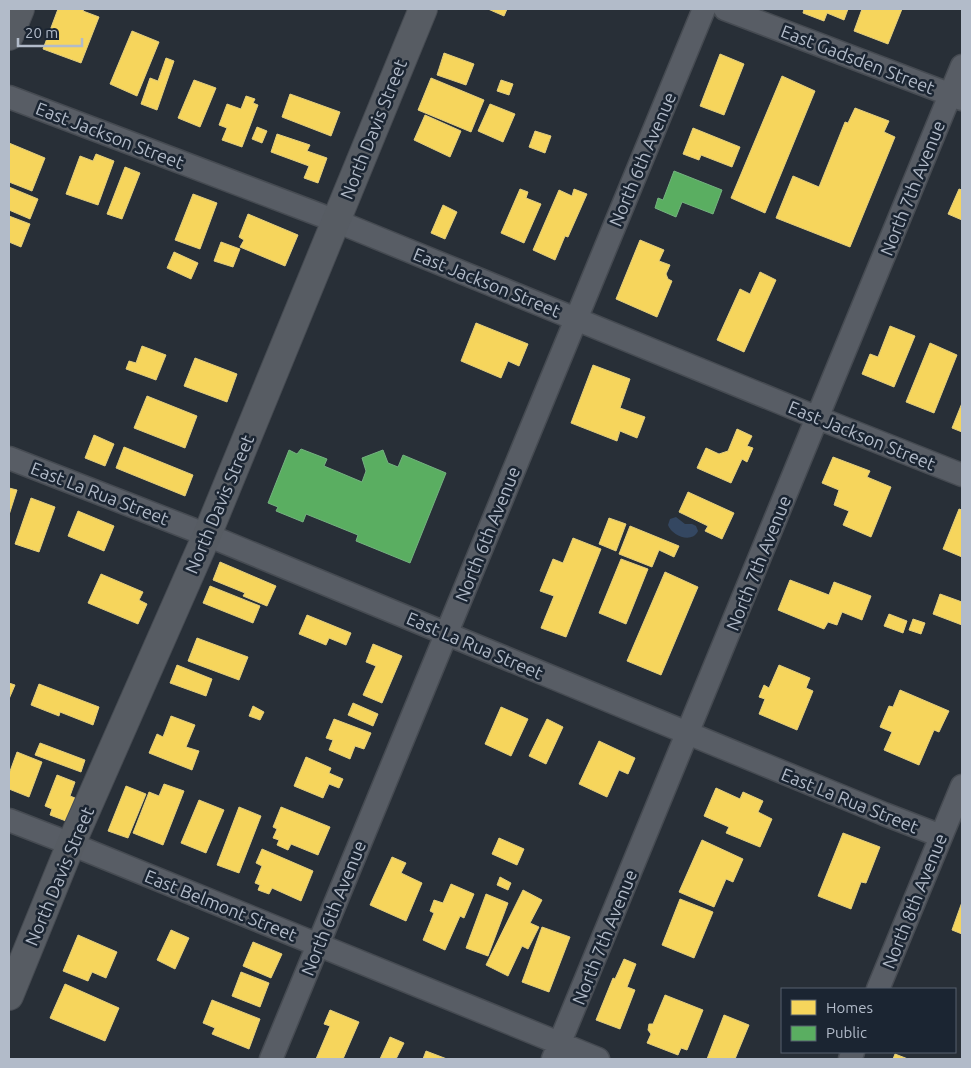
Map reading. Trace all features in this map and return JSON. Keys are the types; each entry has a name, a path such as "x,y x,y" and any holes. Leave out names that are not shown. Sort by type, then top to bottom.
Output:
{"main road":[{"path":"9,36 20,9"},
{"name":"North Davis Street","path":"9,996 71,844 207,535 423,9"}],"street":[{"name":"North 6th Avenue","path":"271,1059 704,9"},
{"name":"East Gadsden Street","path":"725,9 956,97"},
{"name":"North 7th Avenue","path":"556,1051 818,418 956,97 962,66"},
{"name":"East Jackson Street","path":"9,97 336,220 818,418 962,475"},
{"name":"East La Rua Street","path":"9,458 207,535 688,733 951,826"},
{"name":"North 8th Avenue","path":"878,988 951,826 962,786"},
{"name":"East Belmont Street","path":"9,820 318,945 556,1051 598,1059"}],"water":[{"path":"676,517 685,524 696,526 698,531 695,535 687,538 682,537 670,529 668,525 670,519"}],"building: Homes":[{"path":"58,9 84,9 83,11 99,17 81,63 43,49"},
{"path":"488,9 507,9 504,16"},
{"path":"804,9 848,9 844,20 827,13 824,21 803,13"},
{"path":"862,9 902,9 888,44 854,31"},
{"path":"132,31 159,42 137,96 110,84"},
{"path":"444,53 474,64 466,85 437,75"},
{"path":"720,54 744,64 724,115 700,106"},
{"path":"166,58 174,61 157,110 141,104 150,78 158,81"},
{"path":"782,76 815,91 765,213 731,198"},
{"path":"431,78 484,100 471,132 418,110"},
{"path":"194,80 216,88 200,127 178,118"},
{"path":"501,80 513,84 509,95 497,91"},
{"path":"290,94 340,112 331,136 282,117"},
{"path":"246,96 255,99 253,103 258,105 242,147 222,140 227,128 219,125 227,104 241,109"},
{"path":"490,104 515,114 503,142 478,131"},
{"path":"855,108 889,121 884,132 895,137 850,247 776,218 793,176 819,187 845,122 848,123"},
{"path":"425,115 461,131 450,157 414,140"},
{"path":"257,127 267,131 262,143 252,139"},
{"path":"693,128 740,147 732,167 701,155 699,160 683,154"},
{"path":"535,131 551,136 545,153 529,147"},
{"path":"277,134 310,145 307,151 327,158 318,183 304,178 309,166 271,152"},
{"path":"9,143 45,158 32,191 9,182"},
{"path":"96,154 114,161 98,205 66,194 80,156 93,161"},
{"path":"125,167 140,173 122,219 107,214"},
{"path":"9,187 38,199 30,219 9,210"},
{"path":"520,189 528,192 526,198 541,204 524,243 501,233"},
{"path":"574,189 587,194 568,237 565,236 555,260 533,250 559,190 572,196"},
{"path":"959,189 962,190 962,220 948,214"},
{"path":"193,194 217,203 200,249 175,240"},
{"path":"443,205 457,212 445,239 431,233"},
{"path":"248,214 298,235 285,266 240,247 244,240 239,237"},
{"path":"9,216 30,224 21,247 9,242"},
{"path":"640,240 664,250 659,261 670,265 666,274 668,279 672,281 657,317 616,299"},
{"path":"221,242 240,249 233,267 214,261"},
{"path":"174,252 198,263 191,279 167,268"},
{"path":"760,272 776,280 744,352 717,340 740,289 750,294"},
{"path":"476,323 528,344 519,366 508,361 501,378 461,361"},
{"path":"890,326 915,336 894,387 862,374 870,354 878,357"},
{"path":"930,343 957,355 934,413 906,402"},
{"path":"142,346 166,355 156,380 126,369 129,361 136,363"},
{"path":"195,358 237,374 227,402 184,386"},
{"path":"593,365 630,379 620,408 645,417 637,438 620,431 617,441 571,423"},
{"path":"147,396 197,416 185,448 134,428"},
{"path":"962,403 962,432 952,428"},
{"path":"737,429 752,436 747,446 753,448 747,462 742,459 731,483 697,468 706,448 719,454 728,451"},
{"path":"94,435 114,444 105,466 85,458"},
{"path":"124,447 193,475 185,496 116,468"},
{"path":"833,457 870,471 867,477 891,487 871,537 843,525 849,511 834,505 839,490 822,483"},
{"path":"9,488 17,490 9,515"},
{"path":"688,492 734,513 722,539 705,531 708,526 679,512"},
{"path":"31,498 55,507 39,552 15,544"},
{"path":"959,509 962,510 962,557 943,549"},
{"path":"78,511 114,526 104,551 68,536"},
{"path":"609,518 626,524 616,551 599,544"},
{"path":"630,526 679,546 674,557 659,550 652,567 619,554"},
{"path":"573,538 601,549 566,637 541,628 554,596 540,591 553,559 563,563"},
{"path":"621,559 648,569 626,624 599,613"},
{"path":"220,562 276,586 267,606 243,596 245,593 213,580"},
{"path":"665,572 698,587 661,675 627,661"},
{"path":"101,574 143,592 139,600 147,604 138,624 88,603"},
{"path":"790,580 829,595 834,582 871,596 862,620 842,612 837,625 828,622 824,629 778,610"},
{"path":"210,586 260,606 253,623 203,603"},
{"path":"940,594 962,602 962,625 933,614"},
{"path":"889,614 907,621 903,633 884,626"},
{"path":"307,615 351,633 346,645 329,638 326,645 299,634"},
{"path":"913,619 925,623 921,634 909,630"},
{"path":"197,638 248,657 239,680 188,661"},
{"path":"373,644 402,656 382,703 363,695 376,666 366,662"},
{"path":"177,665 212,679 206,696 170,683"},
{"path":"779,665 810,678 806,688 813,691 797,730 759,714 765,699 759,697 764,685 769,688"},
{"path":"9,683 15,685 9,699"},
{"path":"39,684 99,707 93,725 60,712 59,716 31,705"},
{"path":"900,690 949,711 939,732 934,730 919,765 884,750 892,732 880,727 889,706 893,707"},
{"path":"353,703 378,714 373,726 348,715"},
{"path":"253,706 264,712 260,720 249,716"},
{"path":"501,707 528,719 511,756 485,744"},
{"path":"171,716 195,725 186,747 199,751 192,770 149,753 157,734 163,737"},
{"path":"334,719 371,733 364,749 355,746 350,759 329,750 333,740 326,738"},
{"path":"547,719 563,727 546,764 529,756"},
{"path":"599,741 635,758 628,774 619,770 607,797 579,784"},
{"path":"40,743 85,760 81,772 35,755"},
{"path":"17,752 42,762 29,797 9,789 9,774"},
{"path":"306,757 331,768 329,773 343,779 339,788 329,784 323,798 294,786"},
{"path":"57,775 75,782 70,796 75,798 66,821 50,815 52,809 45,806"},
{"path":"164,784 184,791 163,845 133,833 149,792 159,796"},
{"path":"126,786 146,794 128,838 108,831"},
{"path":"716,788 740,799 743,792 763,801 758,812 772,819 760,847 726,833 729,827 704,816"},
{"path":"199,800 224,810 206,853 181,843"},
{"path":"239,807 261,816 239,873 217,865"},
{"path":"281,807 330,827 318,855 291,844 288,850 277,845 279,840 273,838 277,829 273,827"},
{"path":"843,833 880,847 866,883 861,882 851,909 818,896"},
{"path":"499,838 524,849 517,865 492,854"},
{"path":"702,840 743,859 733,882 726,879 714,907 679,892"},
{"path":"262,849 313,871 301,901 272,888 269,894 258,890 260,885 255,883 262,866 256,863"},
{"path":"392,857 406,863 401,873 422,883 406,921 370,905"},
{"path":"500,877 511,883 508,890 497,885"},
{"path":"451,884 474,894 464,918 460,916 445,950 423,940 434,913 430,911 434,900 443,903"},
{"path":"523,890 542,900 530,923 539,927 528,949 522,946 508,976 486,965"},
{"path":"486,894 508,903 488,956 466,948"},
{"path":"680,899 713,912 694,958 662,945"},
{"path":"962,902 962,934 952,930"},
{"path":"542,927 570,937 549,992 522,982"},
{"path":"171,930 189,938 175,969 157,960"},
{"path":"78,935 117,952 106,978 92,972 88,981 63,971"},
{"path":"253,942 282,954 271,978 243,966"},
{"path":"624,959 636,964 627,987 635,990 620,1029 596,1020 613,978 615,979"},
{"path":"241,972 269,983 260,1007 232,996"},
{"path":"65,984 119,1008 105,1041 50,1018"},
{"path":"665,995 703,1010 687,1050 681,1048 678,1055 647,1043 651,1034 648,1030 649,1024 653,1024"},
{"path":"212,1000 260,1019 249,1049 212,1034 215,1028 203,1023"},
{"path":"330,1010 359,1022 343,1059 316,1059 330,1026 324,1024"},
{"path":"724,1015 749,1025 735,1059 707,1059"},
{"path":"390,1037 404,1043 396,1059 380,1059"},
{"path":"426,1051 447,1059 423,1059"},
{"path":"895,1054 908,1059 893,1059"}],"building: Public":[{"path":"674,171 722,190 713,214 682,202 676,217 655,208 658,198 663,200"},
{"path":"301,449 327,459 324,466 362,482 366,471 362,458 383,450 388,463 398,467 403,455 446,473 410,563 356,541 358,535 306,514 303,522 276,511 278,507 268,503 289,450 297,454"}]}
